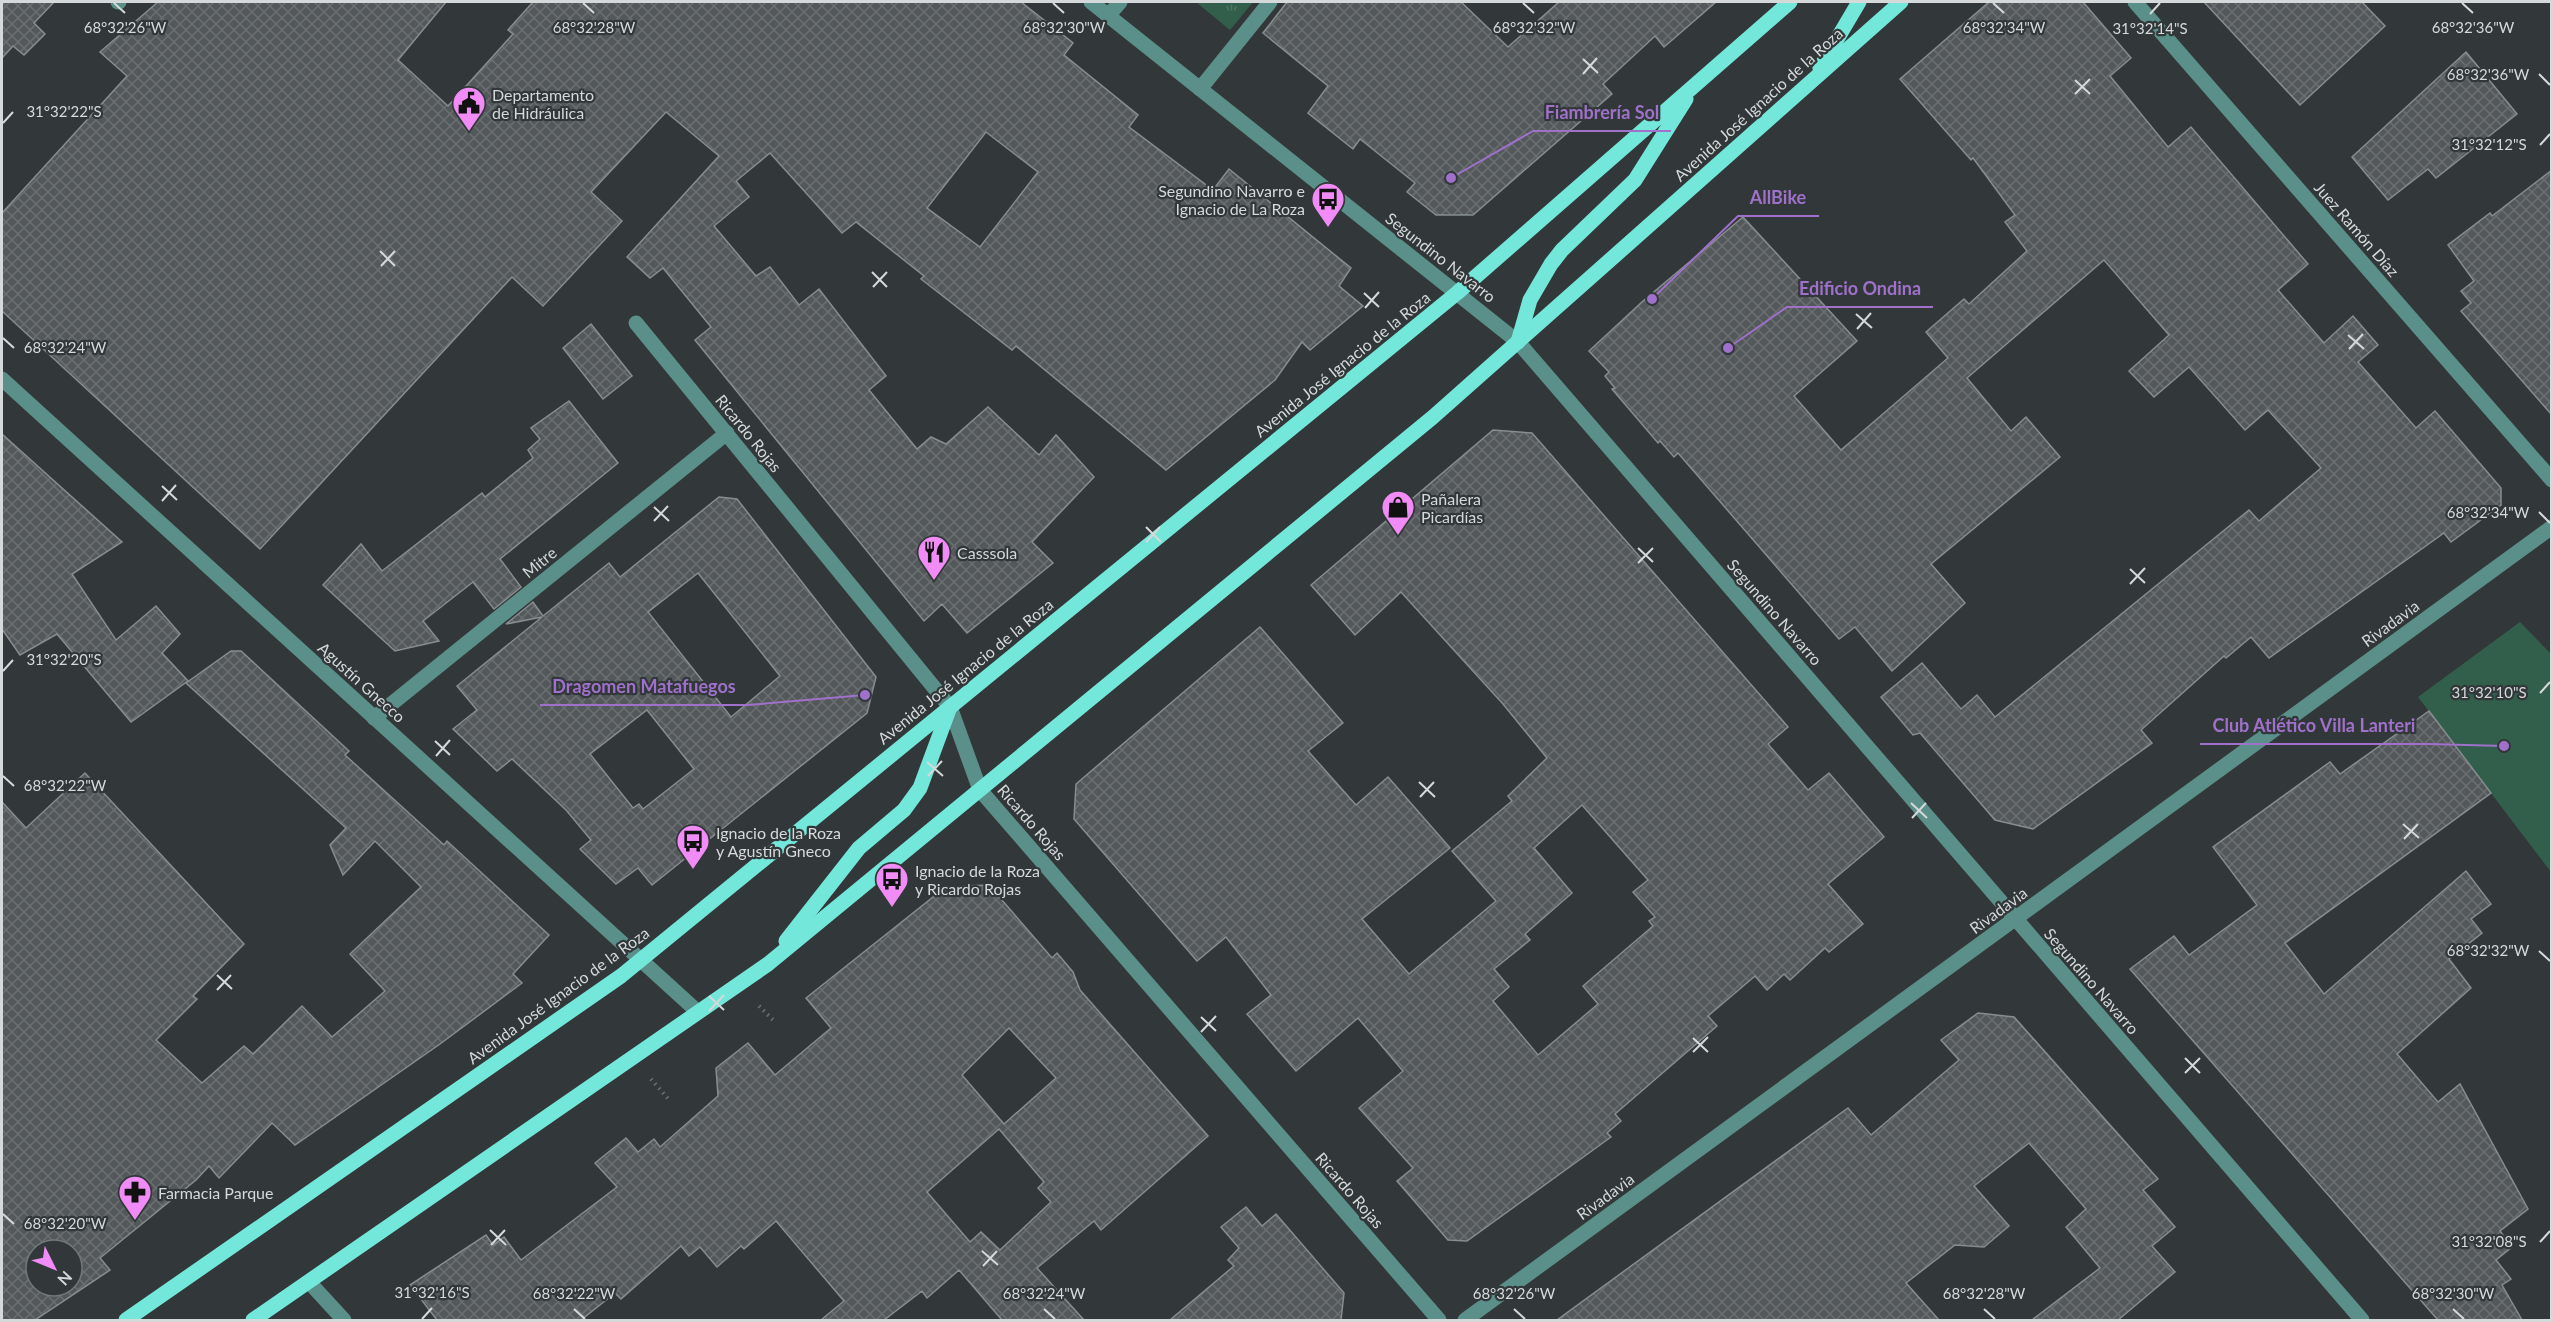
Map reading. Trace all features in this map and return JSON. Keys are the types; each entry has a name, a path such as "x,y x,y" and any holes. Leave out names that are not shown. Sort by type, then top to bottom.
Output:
{"main road":[{"name":"Avenida José Ignacio de la Roza","path":"126,1320 621,976 1457,293 1790,2"},
{"path":"1814,79 1859,2"},
{"name":"Avenida José Ignacio de la Roza","path":"253,1320 768,964 1424,425 1901,2"},
{"path":"1518,342 1530,300 1551,264 1562,250 1635,180 1695,84"},
{"path":"768,964 859,848 913,800 920,788 950,707"}],"street":[{"name":"Segundino Navarro","path":"1091,2 1518,342 2362,1320"},
{"path":"1108,16 1120,2"},
{"path":"1200,89 1270,2"},
{"name":"Juez Ramón Díaz","path":"2135,2 2552,480"},
{"name":"Ricardo Rojas","path":"636,323 950,707 980,790 1439,1320"},
{"name":"Agustín Gnecco","path":"2,379 698,1012"},
{"name":"Mitre","path":"374,718 727,433"},
{"name":"Rivadavia","path":"1465,1320 2552,527"},
{"path":"309,1282 344,1320"}],"green space":[{"path":"1196,2 1253,2 1230,30"},
{"path":"2520,622 2551,654 2551,872 2418,697"}],"building":[{"path":"2,2 54,2 34,23 45,34 24,55 13,46 2,58"},
{"path":"158,2 446,2 398,60 448,106 513,34 508,30 533,2 1021,2 1073,43 1064,55 1138,115 1129,127 1213,190 1229,169 1351,268 1339,286 1363,306 1310,350 1302,342 1275,380 1166,470 1016,346 1012,350 921,279 924,276 856,222 842,233 770,153 736,181 749,197 714,226 756,276 770,267 799,305 819,289 886,376 869,390 917,449 931,437 946,444 988,407 1039,455 1056,435 1094,477 1032,542 1053,563 967,633 942,604 924,621 695,340 711,327 663,268 650,278 627,257 719,156 666,112 591,192 622,221 543,306 512,277 260,549 2,311 2,213 127,76 100,52","holes":["986,132 1038,172 980,247 927,208"]},
{"path":"1287,2 1461,2 1508,47 1559,2 1716,2 1664,47 1655,36 1603,84 1612,94 1473,215 1436,215 1407,192 1415,183 1360,139 1353,149 1308,113 1328,86 1263,33"},
{"path":"1989,2 2083,2 2131,58 2110,76 2168,147 2191,127 2308,264 2278,290 2324,343 2353,316 2378,345 2358,362 2416,428 2435,411 2501,488 2501,505 2451,542 2444,533 2269,658 2251,637 2226,658 2224,656 2141,730 2152,743 2033,829 1995,820 1920,733 1913,735 1881,697 1922,663 1961,709 1977,695 1995,717 2249,510 2259,521 2321,468 2268,410 2245,430 2189,367 2154,397 2129,371 2169,335 2104,260 1967,378 2011,431 2026,417 2060,457 1931,564 1965,603 1892,671 1855,627 1839,639 1678,453 1674,457 1660,441 1658,443 1612,389 1615,388 1605,376 1609,372 1589,351 1643,301 1743,217 1857,341 1794,396 1841,450 1948,358 1926,332 1964,299 1969,304 2027,251 2005,222 2015,215 1973,158 1971,160 1900,79"},
{"path":"2204,2 2362,2 2385,26 2300,105"},
{"path":"2466,52 2517,114 2436,178 2428,169 2388,200 2352,157"},
{"path":"2552,170 2552,415 2461,311 2471,303 2461,291 2474,281 2448,245 2490,213 2492,216"},
{"path":"591,324 632,376 603,399 563,348"},
{"path":"569,401 618,463 500,559 521,587 494,609 473,582 423,621 439,641 395,651 323,585 361,544 382,571 482,493 485,497 533,458 528,450 540,439 531,428"},
{"path":"1493,430 1532,433 1788,727 1768,744 1808,790 1829,773 1884,837 1828,884 1863,924 1829,952 1825,948 1790,980 1784,974 1767,990 1755,976 1708,1016 1717,1026 1615,1114 1621,1121 1607,1133 1611,1137 1467,1241 1448,1240 1397,1181 1413,1168 1359,1108 1403,1071 1358,1018 1296,1071 1247,1014 1271,995 1226,937 1197,961 1074,819 1076,784 1260,627 1343,723 1308,751 1356,805 1388,777 1450,848 1362,919 1409,974 1496,901 1452,851 1512,801 1508,796 1547,758 1503,704 1401,592 1355,635 1311,585","holes":["1582,805 1648,880 1633,892 1655,917 1649,921 1653,926 1583,986 1598,1004 1538,1055 1493,1001 1509,987 1494,969 1530,940 1525,934 1572,893 1534,848"]},
{"path":"2,434 122,542 72,574 116,640 156,606 180,634 162,653 188,681 131,722 57,634 20,655 2,629"},
{"path":"719,497 737,499 876,677 867,713 652,885 638,868 616,884 580,849 591,840 566,810 512,759 497,771 453,729 477,710 457,686 542,617 506,624 533,602 543,616 609,563 620,577","holes":["698,573 780,676 731,717 648,612","647,710 694,769 643,809 639,804 633,808 590,754"]},
{"path":"231,651 241,651 349,751 345,755 444,845 447,841 549,935 513,974 522,983 440,1044 295,1145 272,1123 219,1178 209,1166 196,1180 100,1258 110,1270 84,1287 84,1238 24,1238 24,1298 68,1298 35,1320 2,1320 2,802 26,828 85,773 244,944 193,996 197,999 156,1040 202,1083 244,1046 253,1054 302,1006 332,1037 385,991 350,954 421,887 375,841 343,875 330,845 346,828 186,683"},
{"path":"2429,711 2491,793 2285,943 2324,994 2466,871 2491,904 2471,919 2482,933 2449,959 2471,988 2397,1054 2438,1102 2460,1084 2528,1209 2500,1231 2512,1247 2496,1260 2511,1279 2502,1285 2522,1320 2438,1320 2130,969 2174,936 2189,955 2257,905 2213,847 2330,762 2340,774"},
{"path":"989,885 1052,958 1057,953 1073,972 1080,990 1208,1136 1101,1230 1094,1221 1037,1268 1084,1320 1002,1320 959,1270 927,1298 922,1291 884,1320 821,1320 844,1301 776,1221 744,1249 741,1246 717,1267 700,1247 689,1256 681,1246 621,1299 615,1293 581,1320 437,1320 410,1285 486,1235 493,1245 504,1237 521,1260 617,1187 595,1163 626,1138 638,1152 654,1139 660,1147 718,1096 716,1068 748,1043 775,1075 831,1028 806,998 947,886 954,892 962,886","holes":["1009,1028 1056,1078 1004,1124 962,1075","999,1129 1044,1182 1038,1188 1051,1202 1000,1250 981,1232 970,1242 927,1192"]},
{"path":"1978,1013 2014,1017 2158,1179 2143,1190 2175,1227 2152,1246 2175,1272 2118,1320 2032,1320 2100,1268 2066,1227 2086,1209 2029,1143 1974,1186 2009,1226 1984,1247 1955,1245 1906,1283 1939,1320 1557,1320 1848,1108 1871,1135 1959,1060 1941,1040"},
{"path":"1246,1207 1262,1226 1276,1214 1344,1293 1341,1320 1170,1320 1234,1266 1228,1260 1239,1248 1221,1227"}],"place":[{"name":"Departamento de Hidráulica","path":"469,132"},
{"name":"Fiambrería Sol","path":"1451,178"},
{"name":"Segundino Navarro e Ignacio de La Roza","path":"1328,228"},
{"name":"AllBike","path":"1652,299"},
{"name":"Edificio Ondina","path":"1728,348"},
{"name":"Pañalera Picardías","path":"1398,536"},
{"name":"Casssola","path":"934,581"},
{"name":"Dragomen Matafuegos","path":"865,695"},
{"name":"Club Atlético Villa Lanteri","path":"2504,746"},
{"name":"Ignacio de la Roza y Agustín Gneco","path":"693,870"},
{"name":"Ignacio de la Roza y Ricardo Rojas","path":"892,908"},
{"name":"Farmacia Parque","path":"135,1221"}]}
